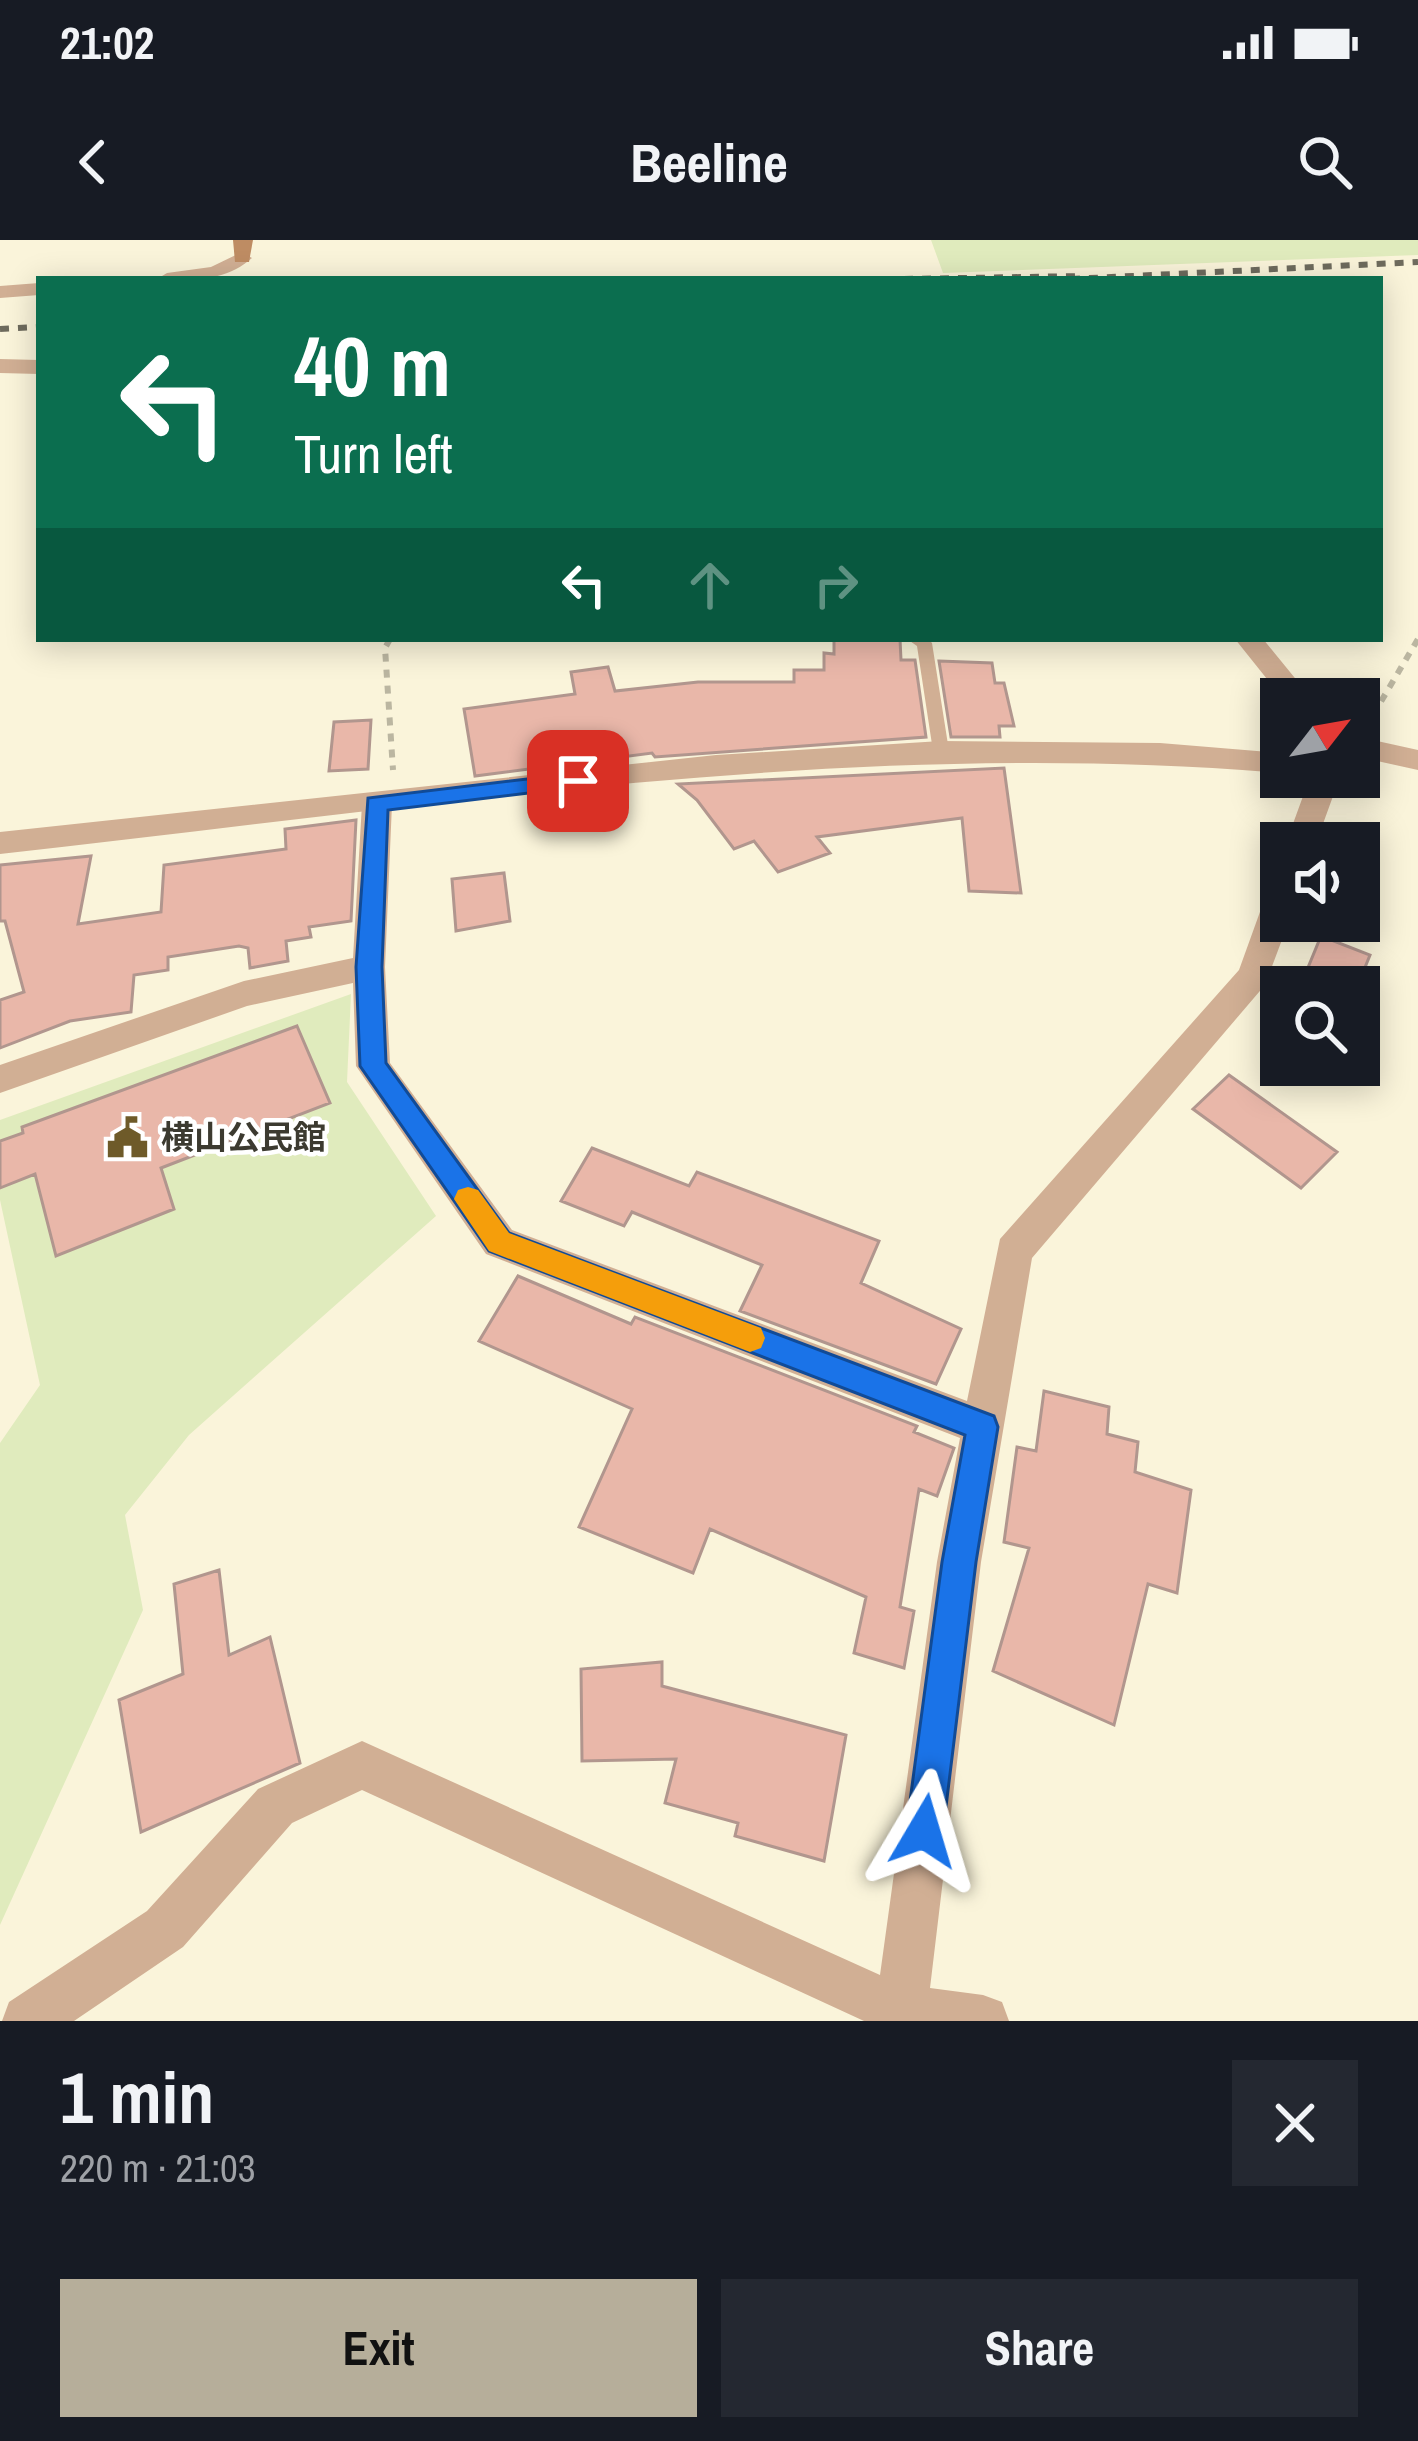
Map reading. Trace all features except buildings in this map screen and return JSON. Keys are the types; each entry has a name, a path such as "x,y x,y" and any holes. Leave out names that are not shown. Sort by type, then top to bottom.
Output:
{"street":[{"path":"188,276 216,272 242,249"},
{"path":"0,292 36,289"},
{"path":"0,366 36,367"},
{"path":"1250,642 1280,678"},
{"path":"1380,743 1418,760"},
{"path":"0,843 716,765 940,751 1160,753 1260,761"},
{"path":"386,803 369,967 373,1066 499,1242 982,1427"},
{"path":"900,2016 959,1562 1014,1251 1252,976 1265,942"},
{"path":"0,1079 244,994 369,967"},
{"path":"28,2021 165,1929 275,1806 362,1765 900,2016 983,2021"}],"lane":[{"path":"922,642 940,751"}],"path":[{"path":"1380,705 1418,639"},
{"path":"386,803 388,642"}],"green space":[{"path":"931,240 1418,240 1418,255 943,273"},
{"path":"351,994 347,1082 436,1216 189,1435 125,1515 143,1610 0,1925 0,1443 40,1385 0,1200 0,1120"}],"railway":[{"path":"1132,276 1418,262"},
{"path":"0,329 36,327"}],"slow traffic":[{"path":"468,1199 499,1242 750,1338"}],"place":[{"name":"横山公民館","path":"127,1137"}],"route":[{"path":"578,781 376,804 369,967 373,1066 499,1242 982,1427 924,1831"}]}
